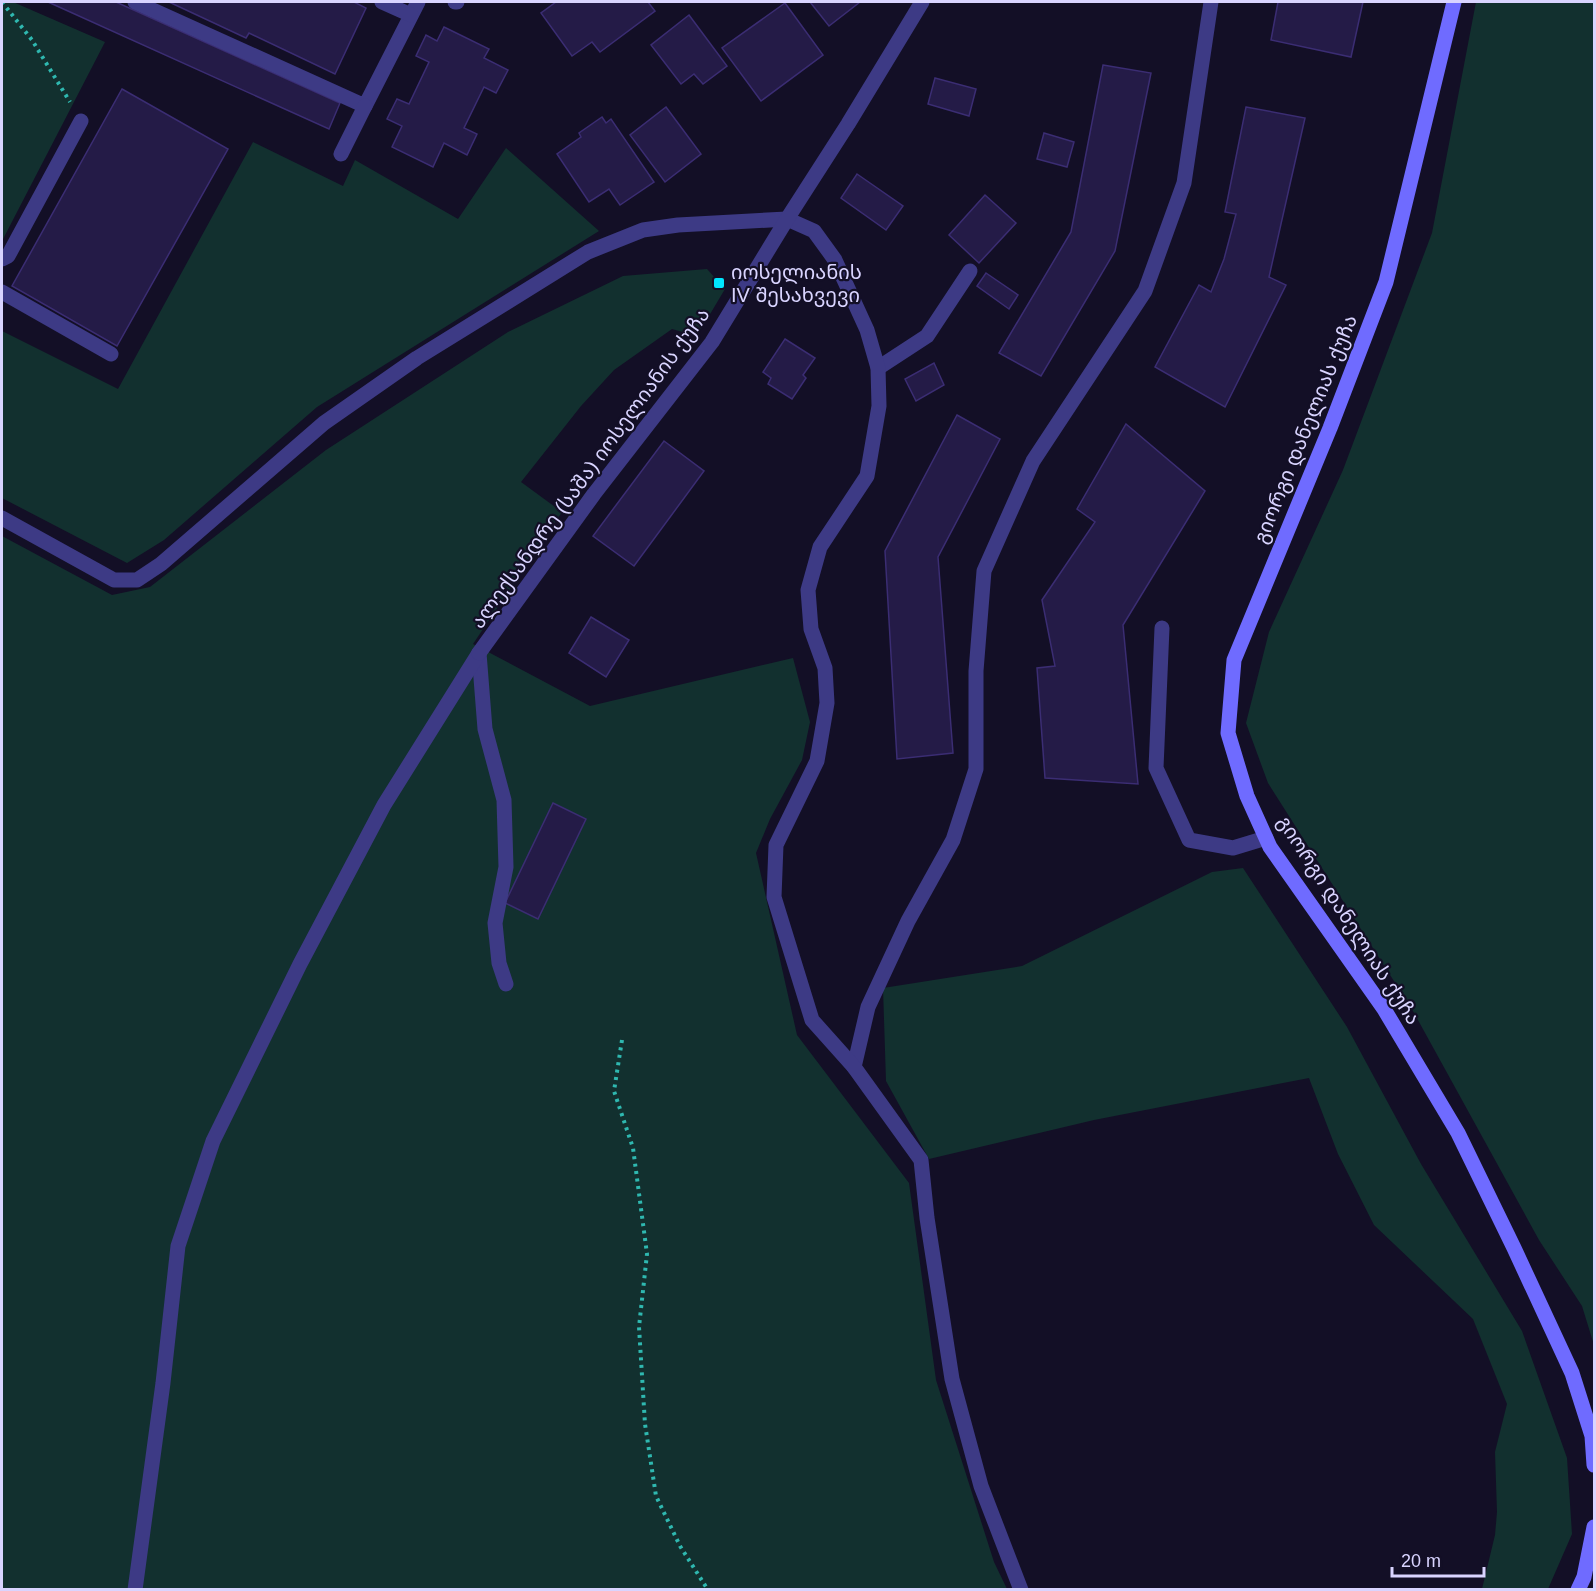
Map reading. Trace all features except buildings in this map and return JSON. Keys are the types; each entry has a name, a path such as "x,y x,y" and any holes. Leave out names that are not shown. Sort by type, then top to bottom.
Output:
{"street":[{"path":"135,2 365,105"},
{"path":"342,154 415,8 382,2"},
{"name":"ალექსანდრე (საშა) იოსელიანის ქუჩა","path":"135,1590 163,1383 178,1246 213,1141 300,964 384,805 479,653 594,495 712,342 921,2"},
{"path":"854,1067 868,1007 908,921 953,840 976,769 976,671 984,571 1033,461 1145,291 1184,183 1210,2"},
{"name":"გიორგი დანელიას ქუჩა","path":"1454,2 1386,282 1330,428 1234,660 1228,733 1247,796 1266,838 1384,1009 1458,1133 1572,1373 1592,1436 1594,1465"},
{"path":"2,259 8,256 81,121"},
{"path":"2,519 114,580 137,580 161,564 324,423 417,358 588,252 643,230 678,225 787,219 814,231 835,260 867,330 878,368 879,406 867,476 820,547 808,590 811,629 825,669 827,703 817,761 776,845 774,897 812,1020 854,1067 921,1160 927,1218 952,1379 981,1486 1021,1590"},
{"path":"878,368 927,336 970,271"},
{"path":"2,292 111,354"},
{"path":"1162,628 1156,768 1188,840 1233,848 1266,838"},
{"path":"479,653 485,729 504,800 506,867 495,922 500,963 506,984"},
{"path":"1578,1590 1584,1577 1594,1527"}],"path":[{"path":"2,2 32,40 81,121"},
{"path":"622,1040 614,1091 633,1148 647,1254 639,1327 645,1424 656,1496 680,1546 708,1590"}],"green space":[{"path":"5,2 13,2 105,42 2,241 2,7"},
{"path":"1476,2 1594,2 1594,1345 1582,1306 1539,1240 1413,1011 1268,783 1246,723 1269,632 1343,470 1432,233"},
{"path":"253,142 343,186 355,160 458,219 506,148 599,231 317,407 164,540 127,563 2,498 2,331 118,389"},
{"path":"707,269 725,289 697,336 672,329 614,370 581,406 521,482 562,512 473,644 590,706 793,658 810,722 802,760 770,819 756,853 797,1035 909,1183 936,1380 994,1562 1007,1589 2,1589 2,536 112,595 150,587 326,450 508,332 623,276"},
{"path":"1243,868 1347,1027 1421,1164 1522,1331 1567,1458 1572,1534 1548,1589 1482,1589 1495,1535 1497,1512 1495,1452 1507,1404 1473,1319 1374,1225 1338,1154 1309,1078 1094,1120 929,1159 886,1081 883,988 1022,966 1212,872"}],"place":[{"name":"იოსელიანის IV შესახვევი","path":"719,283"}]}
